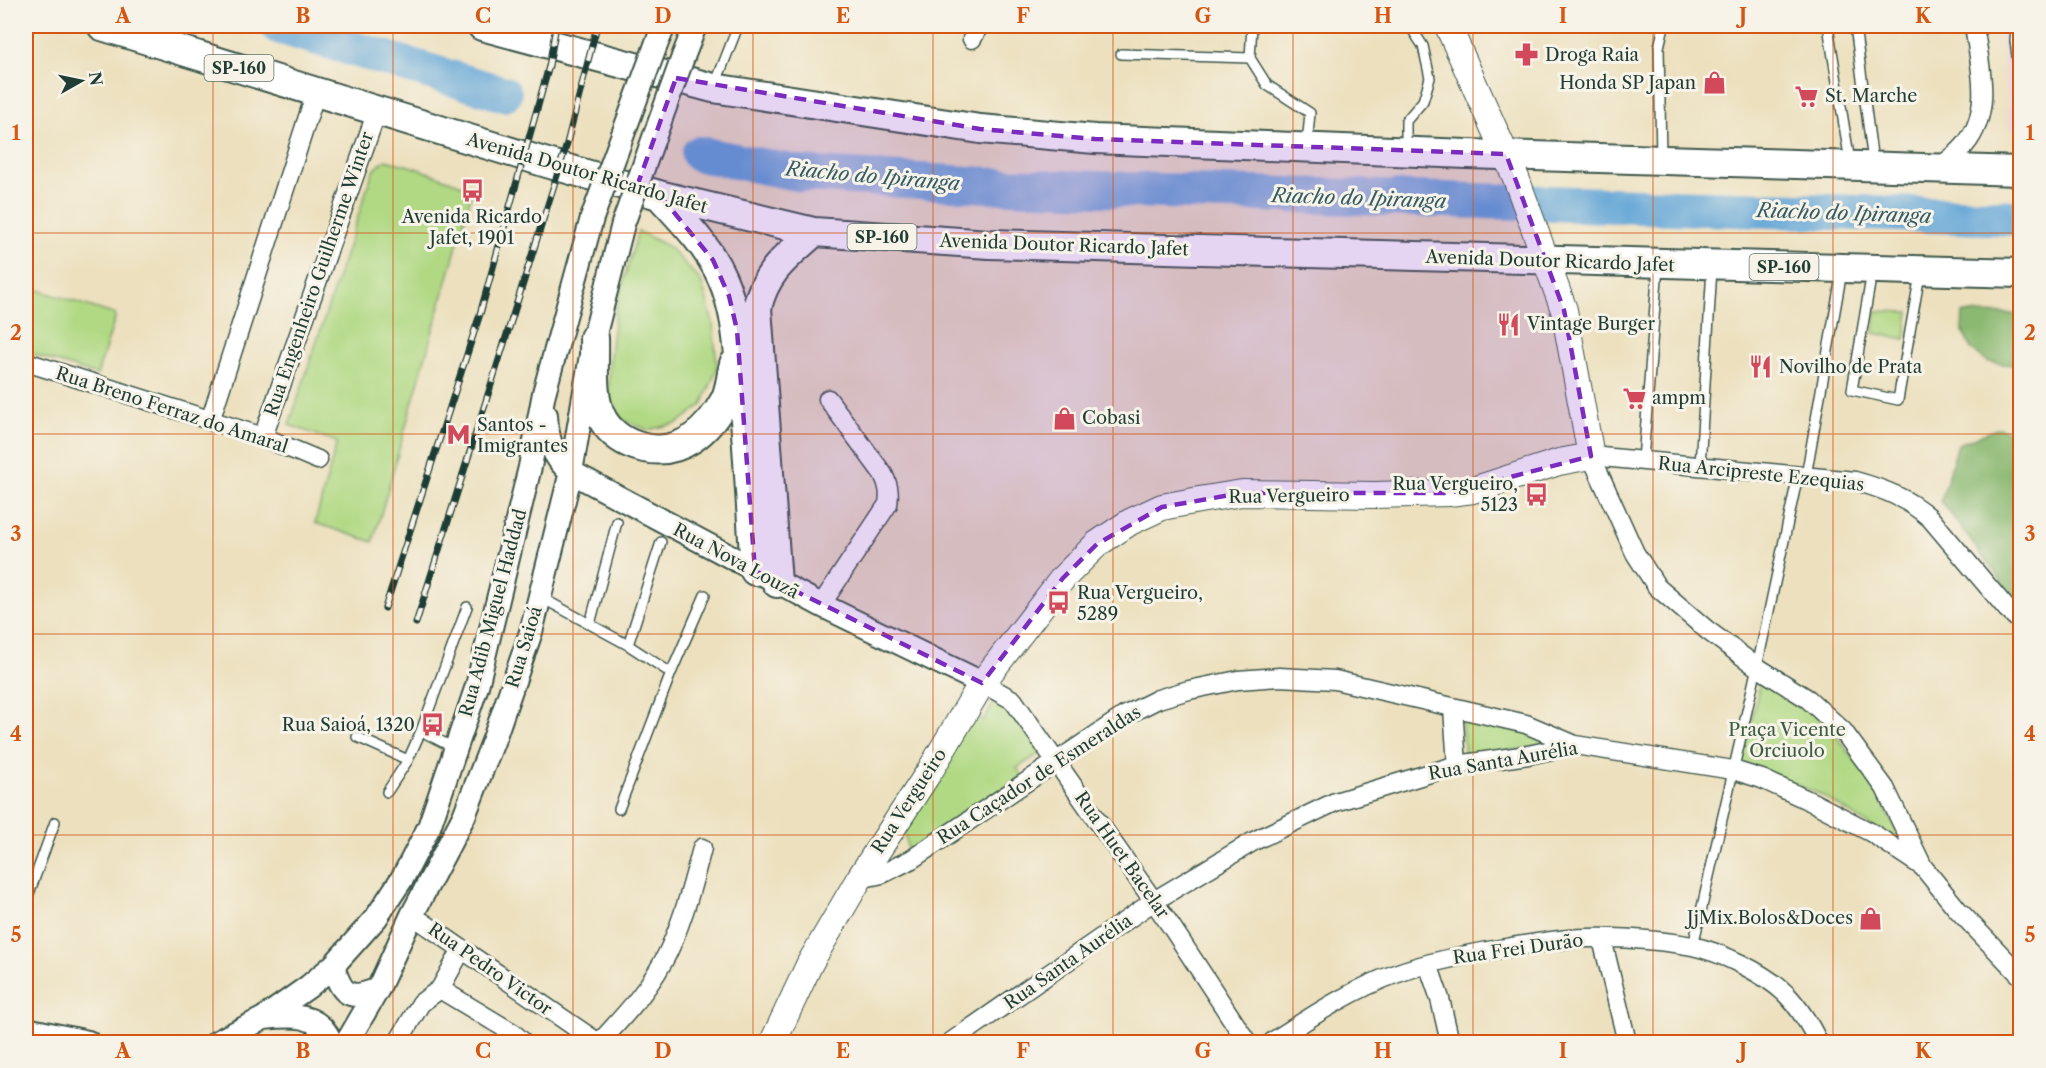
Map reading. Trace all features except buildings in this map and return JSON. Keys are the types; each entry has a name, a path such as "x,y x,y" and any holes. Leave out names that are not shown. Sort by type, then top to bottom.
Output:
{"main road":[{"name":"Avenida Doutor Ricardo Jafet","path":"102,26 316,93 659,195 814,232 990,244 2020,273"},
{"path":"487,26 713,88 980,129 1095,139 1406,152 1511,166 1661,160 2020,171"},
{"path":"1448,26 1511,166 1548,261 1564,310 1591,456"},
{"path":"659,195 700,242 717,269 731,304 737,330 766,577"},
{"path":"766,577 757,308 761,291 770,274 814,232"},
{"path":"594,338 596,399 603,420 619,438 638,447 659,451 683,444 701,433 726,399 738,348"},
{"name":"Rua Vergueiro","path":"774,1042 810,963 859,879 921,785 982,683 1063,578 1097,544 1130,522 1162,507 1242,493 1384,495 1457,492 1484,487 1559,462 1591,456"}],"street":[{"name":"Rua Saioá","path":"347,1042 378,989 412,915 464,816 498,729 531,632 571,472 594,338 623,224 695,26"},
{"path":"1936,169 1963,148 1975,132 1981,116 1983,100 1974,26"},
{"path":"1979,62 1983,47 1984,26"},
{"name":"Rua Adib Miguel Haddad","path":"217,1042 264,1018 333,966 376,918 403,877 429,827 477,686 530,467 544,393 592,218 660,35"},
{"path":"210,421 316,93"},
{"name":"Rua Engenheiro Guilherme Winter","path":"263,437 377,111"},
{"name":"Rua Breno Ferraz do Amaral","path":"26,362 263,437 318,460"},
{"name":"Rua Nova Louzã","path":"544,393 547,432 551,447 559,462 571,472 821,606 982,683"},
{"path":"821,606 888,504 890,494 883,474 828,399"},
{"path":"1591,456 1635,553 1657,587 1707,630 1757,668 1808,699 1843,731 1885,788 1923,867 1958,910 2020,975"},
{"name":"Rua Arcipreste Ezequias","path":"1591,456 1855,481 1885,490 1915,505 1929,518 2020,621"},
{"name":"Rua Caçador de Esmeraldas","path":"859,879 882,874 912,859 1124,716 1158,699 1238,680 1280,677 1335,681 1526,724 1575,745"},
{"name":"Rua Huet Bacelar","path":"982,683 1013,700 1154,902 1247,1042"},
{"path":"1453,708 1457,765"},
{"name":"Rua Santa Aurélia","path":"951,1042 1154,902 1254,841 1335,802 1457,765 1528,755 1575,745 1733,770 1761,779 1814,803 1872,833 1923,867"},
{"path":"599,1042 625,1016 648,986 669,951 686,906 702,848"},
{"name":"Rua Pedro Victor","path":"412,915 599,1042"},
{"name":"Rua Frei Durão","path":"1272,1042 1333,1003 1393,975 1428,964 1458,956 1562,939 1619,939 1693,946 1727,958 1757,973 1785,993 1813,1030 1818,1042"},
{"path":"1602,939 1627,1042"},
{"path":"398,1042 421,1003 440,989 462,949"},
{"path":"1428,964 1440,999 1450,1042"},
{"path":"333,966 341,988 352,996 378,989"},
{"path":"440,989 513,1033 523,1042"},
{"path":"264,1018 286,1016 305,1018 321,1026 330,1042"},
{"path":"26,1029 88,1042"}],"lane":[{"path":"713,88 738,26"},
{"path":"1252,26 1250,58 1267,85 1310,113 1307,148"},
{"path":"1406,152 1406,121 1423,101 1430,78 1423,46 1410,26"},
{"path":"1661,160 1659,47 1664,26"},
{"path":"1828,26 1862,167"},
{"path":"1855,26 1862,167"},
{"path":"2016,26 2015,41 2020,79"},
{"path":"1121,54 1250,58"},
{"path":"1643,460 1658,264"},
{"path":"1700,466 1712,265"},
{"path":"1693,946 1802,475 1843,268"},
{"path":"1872,269 1852,390 1898,400 1921,270"},
{"path":"590,624 617,522"},
{"path":"628,645 661,542"},
{"path":"619,809 671,673 705,595"},
{"path":"539,597 628,645 671,673"},
{"path":"387,792 408,760 422,731 467,608"},
{"path":"422,731 456,749"},
{"path":"357,737 408,760"},
{"path":"26,902 55,822"}],"highlighted area":[{"path":"676,78 980,129 1095,139 1506,154 1564,310 1591,456 1449,493 1242,493 1162,507 1097,544 1063,578 982,683 755,571 737,330 729,296 713,260 659,195 636,189"}],"shaded area":[{"path":"2001,26 2020,26 2020,139 2010,126"}],"green space":[{"path":"385,160 410,166 473,189 373,542 315,523 337,442 289,425 373,171"},
{"path":"638,231 669,247 701,281 713,323 717,369 702,405 678,423 648,430 621,419 608,400 610,355 616,307"},
{"path":"26,286 116,315 97,375 26,352"},
{"path":"1876,311 1909,312 1905,339 1874,333"},
{"path":"1963,313 2020,314 2020,366 1989,362 1971,349 1962,330"},
{"path":"1999,428 2020,434 2020,606 1941,501 1958,444"},
{"name":"Praça Vicente Orciuolo","path":"1761,679 1790,694 1830,728 1872,782 1901,841 1874,828 1818,793 1741,765"},
{"path":"1000,692 1042,752 1017,768 1023,777 908,852 903,823 970,717 983,721"},
{"path":"1461,720 1536,734 1553,745 1465,756"}],"waterway":[{"name":"Riacho do Ipiranga","path":"278,26 504,94"},
{"name":"Riacho do Ipiranga","path":"699,154 802,174 1003,186 2020,218"}],"railway":[{"path":"385,608 480,314 549,66 556,26"},
{"path":"416,623 566,147 597,26"}],"place":[{"name":"Droga Raia","path":"1527,55"},
{"name":"Honda SP Japan","path":"1714,83"},
{"name":"St. Marche","path":"1807,96"},
{"name":"Avenida Ricardo Jafet, 1901","path":"472,191"},
{"name":"Vintage Burger","path":"1509,324"},
{"name":"Novilho de Prata","path":"1761,367"},
{"name":"ampm","path":"1634,398"},
{"name":"Cobasi","path":"1064,418"},
{"name":"Santos - Imigrantes","path":"459,435"},
{"name":"Rua Vergueiro, 5123","path":"1536,494"},
{"name":"Rua Vergueiro, 5289","path":"1059,603"},
{"name":"Rua Saioá, 1320","path":"433,725"},
{"name":"JjMix.Bolos&Doces","path":"1871,918"}]}
